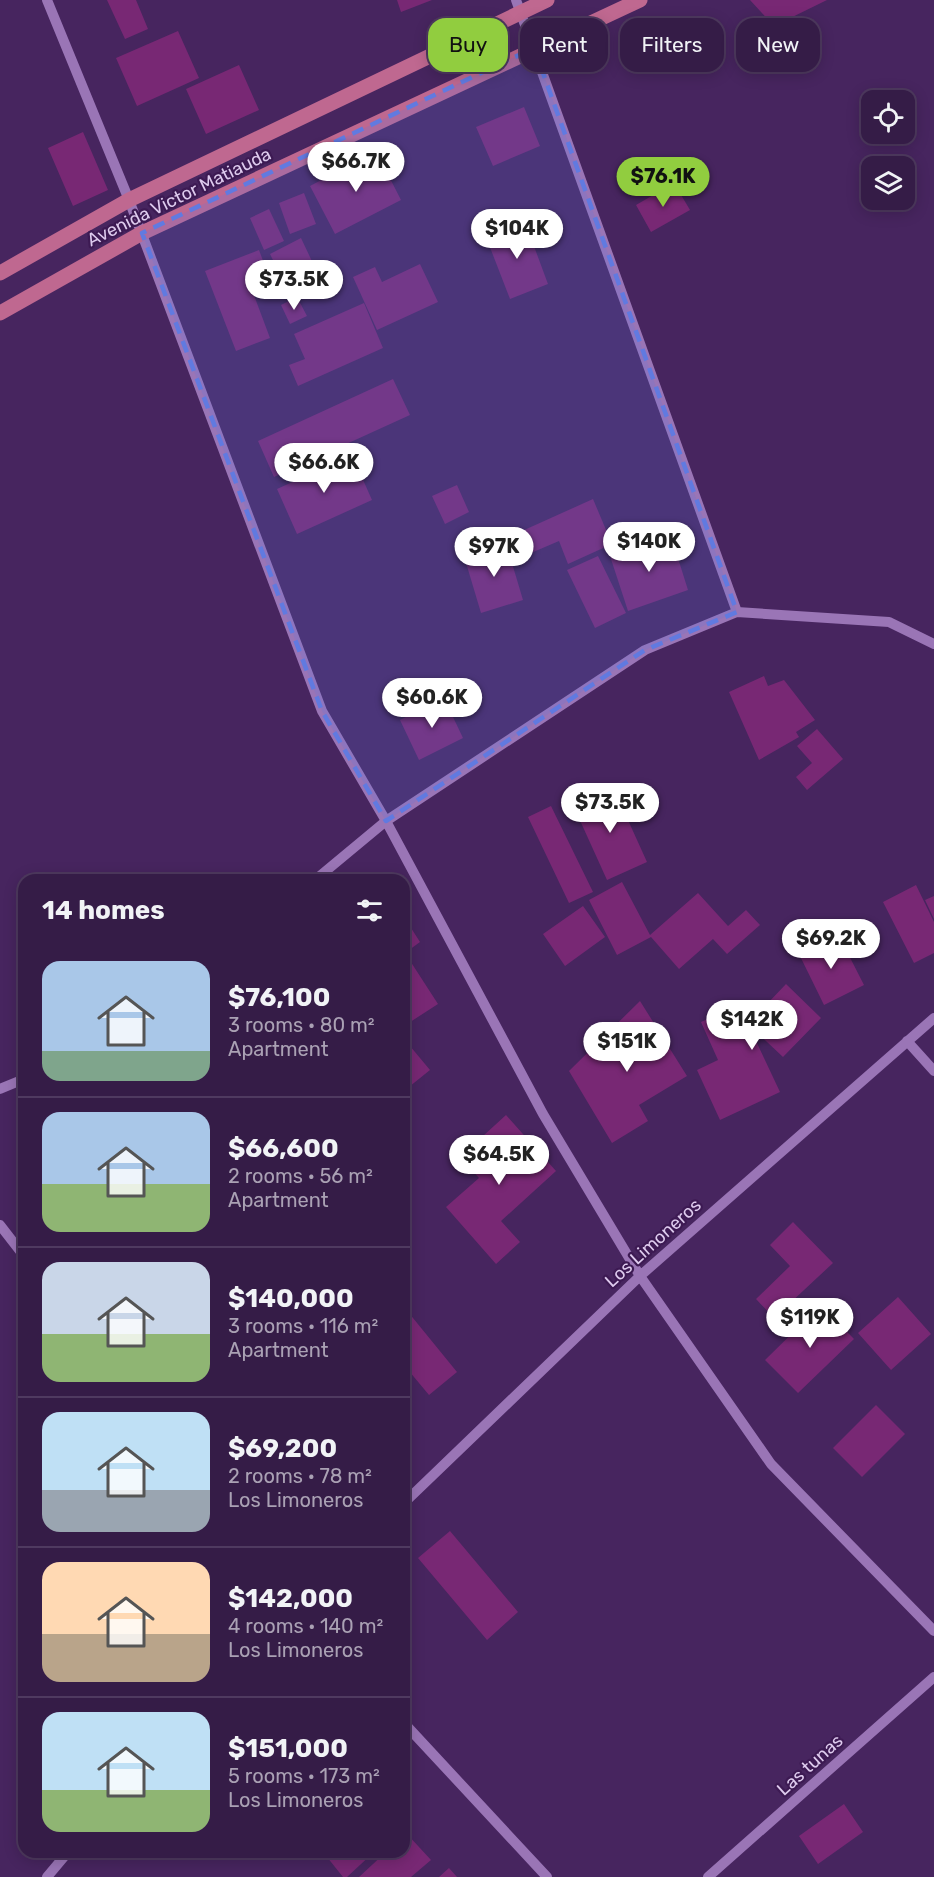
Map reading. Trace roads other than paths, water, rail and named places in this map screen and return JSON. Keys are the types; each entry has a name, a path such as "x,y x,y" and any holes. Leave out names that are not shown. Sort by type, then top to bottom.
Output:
{"main road":[{"name":"Avenida Victor Matiauda","path":"0,273 129,200 518,6 547,0"},
{"name":"Avenida Victor Matiauda","path":"600,18 640,0"},
{"name":"Avenida Victor Matiauda","path":"0,313 142,233 520,55"}],"street":[{"path":"46,0 142,233 322,711 386,820 543,1114 640,1276 771,1464 934,1631"},
{"path":"543,72 737,612"},
{"path":"322,874 386,820 645,650 737,612 889,622 934,644"},
{"name":"Los Limoneros","path":"410,1497 640,1276 934,1018"},
{"path":"908,1041 934,1071"},
{"path":"0,1089 18,1082"},
{"path":"0,1225 18,1248"},
{"name":"Las tunas","path":"708,1877 934,1677"},
{"path":"410,1729 547,1877"},
{"path":"47,1877 63,1858"}]}
